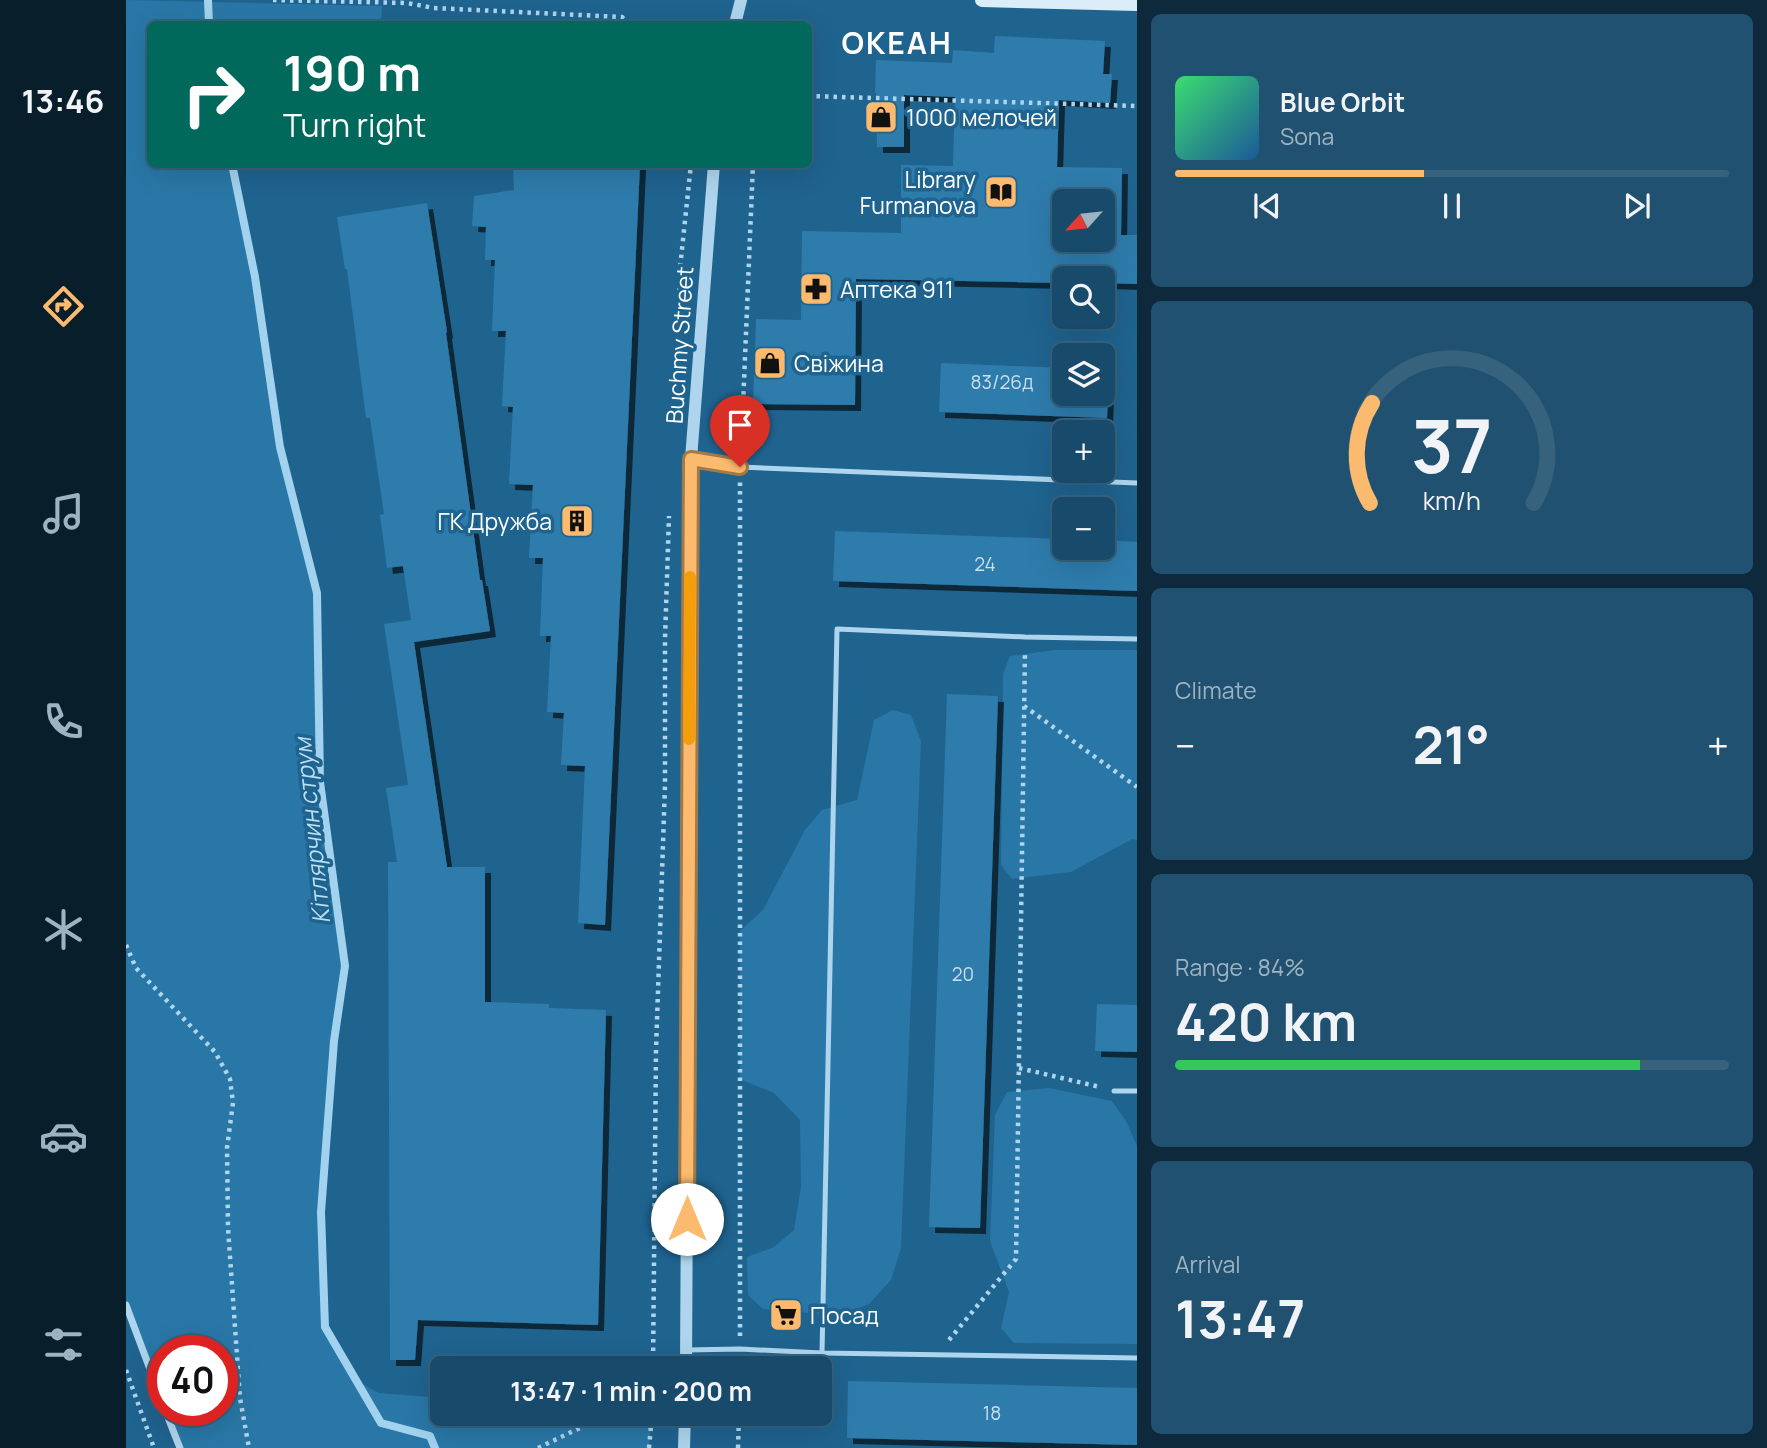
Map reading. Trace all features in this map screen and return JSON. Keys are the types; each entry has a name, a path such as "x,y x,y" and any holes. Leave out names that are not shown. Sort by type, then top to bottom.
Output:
{"main road":[{"path":"982,0 1137,4"}],"street":[{"path":"736,21 741,0"},
{"name":"Buchmy Street","path":"686,1356 691,459 714,168"},
{"path":"126,1305 147,1361"},
{"path":"171,1426 180,1448"},
{"path":"684,1448 685,1426"}],"lane":[{"path":"691,459 740,467 1137,483"},
{"path":"822,1353 837,629 1137,639"},
{"path":"1114,1091 1137,1091"},
{"path":"686,1350 1137,1358"}],"path":[{"path":"273,0 407,4 434,8 622,17 625,21"},
{"path":"812,96 1137,106"},
{"path":"677,361 680,268 691,168"},
{"path":"740,1349 740,467 753,168"},
{"path":"653,1356 656,1050 665,785 665,639 670,506"},
{"path":"936,1355 1016,1259 1026,637"},
{"path":"1024,706 1137,787"},
{"path":"126,945 136,968"},
{"path":"126,959 215,1052 230,1079 233,1104 227,1148 228,1228 240,1398 249,1448"},
{"path":"1019,1068 1114,1091"},
{"path":"126,1370 154,1448"},
{"path":"538,1448 584,1426"},
{"path":"649,1448 651,1426"},
{"path":"738,1448 739,1426"}],"shaded area":[{"path":"126,0 382,6 381,21 147,21 147,168 232,168 254,276 279,447 316,594 319,782 344,966 334,1040 320,1212 324,1328 355,1380 379,1393 430,1397 430,1426 651,1426 649,1448 180,1448 171,1426 238,1426 238,1335 147,1335 147,1361 126,1305"},
{"path":"1054,650 1137,650 1137,840 1132,839 1071,872 1012,879 1001,865 1003,674 1010,656"},
{"path":"893,710 911,715 921,741 901,1248 891,1280 869,1304 842,1316 763,1309 748,1295 747,1257 774,1247 794,1230 801,1187 800,1120 774,1093 740,1079 740,931 763,910 805,830 822,810 857,800 874,720"},
{"path":"1049,1088 1112,1101 1126,1121 1137,1146 1137,1344 1014,1343 1001,1328 1009,1292 990,1241 995,1115 1007,1092"}],"building":[{"path":"995,36 1105,41 1103,74 1112,74 1110,103 1059,100 1057,167 1122,168 1121,235 1137,235 1137,284 1115,283 1115,266 1052,266 1052,283 856,279 855,405 753,404 756,319 801,320 802,231 901,233 901,165 953,166 955,97 904,95 904,147 877,147 876,60 952,63 953,50 994,53"},
{"name":"ГК Дружба","path":"513,168 640,168 605,925 578,923 585,766 561,765 564,713 547,712 551,636 540,636 543,558 529,558 533,485 509,484 513,407 502,406 506,331 492,331 495,260 485,260 486,227 472,226 474,196 514,190"},
{"path":"427,203 480,580 490,631 414,642 447,867 485,867 485,1002 549,1004 549,1008 606,1010 598,1325 418,1320 415,1360 390,1360 388,862 397,862 386,788 408,785 384,624 411,620 403,566 387,568 380,515 384,514 370,418 366,418 347,269 337,217"},
{"path":"941,363 1052,368 1052,406 1107,406 1107,418 939,412"},
{"path":"835,531 1052,539 1052,560 1115,560 1115,541 1137,542 1137,591 833,581"},
{"path":"947,694 998,696 980,1228 929,1227"},
{"path":"1097,1004 1137,1005 1137,1052 1095,1051"},
{"path":"848,1381 1137,1388 1137,1445 847,1438"}],"waterway":[{"name":"Кітлярчин струм","path":"208,0 209,21"},
{"name":"Кітлярчин струм","path":"233,168 255,277 280,447 317,593 320,782 345,966 334,1041 321,1212 325,1327 381,1423 430,1436 435,1448"}],"slow traffic":[{"path":"689,739 690,577"}],"place":[{"name":"1000 мелочей","path":"881,117"},
{"name":"Library Furmanova","path":"1001,192"},
{"name":"Аптека 911","path":"816,289"},
{"name":"Свіжина","path":"770,363"},
{"name":"ГК Дружба","path":"577,521"},
{"name":"Посад","path":"786,1315"}],"district":[{"name":"ОКЕАН","path":"897,42"}],"route":[{"path":"687,1219 691,459 740,467"}]}
